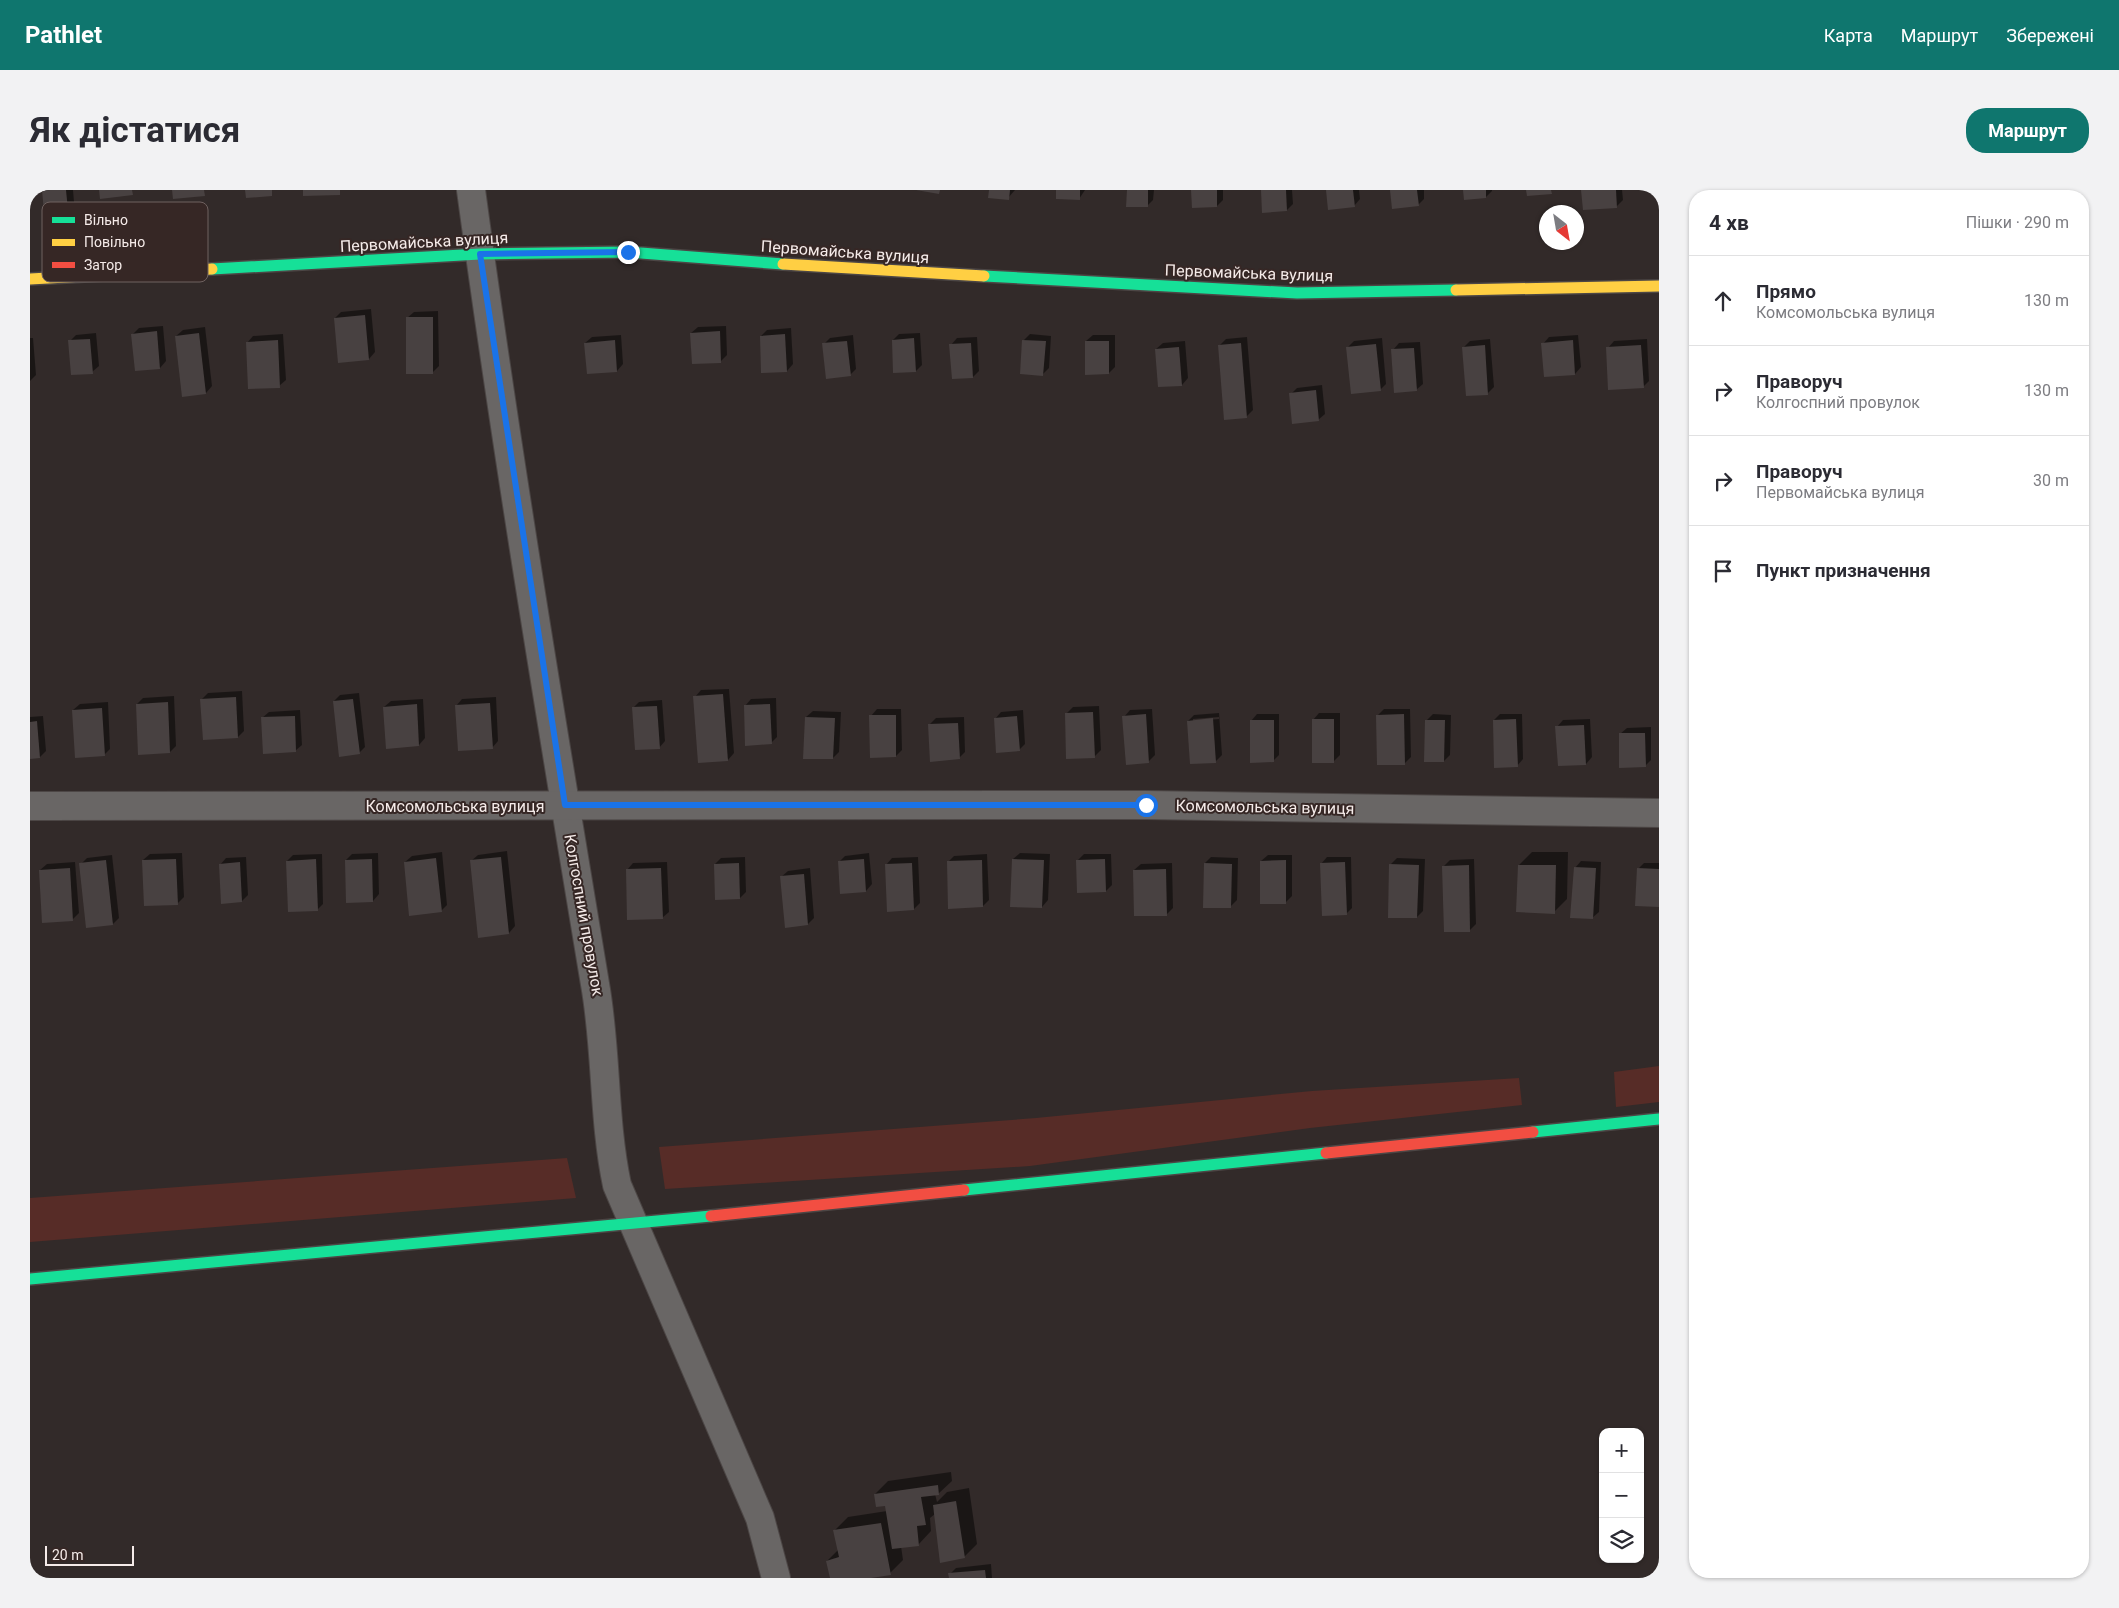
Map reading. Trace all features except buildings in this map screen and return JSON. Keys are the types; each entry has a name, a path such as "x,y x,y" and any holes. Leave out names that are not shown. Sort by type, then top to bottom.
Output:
{"main road":[{"name":"Первомайська вулиця","path":"208,269 480,254 628,252 775,264 1296,293 1659,286"},
{"path":"30,1279 633,1224 1659,1120"}],"street":[{"name":"Колгоспний провулок","path":"471,190 565,805 600,1012 609,1147 617,1185 760,1518 776,1578"},
{"name":"Комсомольська вулиця","path":"30,806 1146,805 1659,813"}],"shaded area":[{"path":"1659,1066 1659,1102 1616,1107 1614,1072"},
{"path":"1519,1078 1522,1105 1310,1128 1030,1166 665,1189 659,1147 1036,1118 1312,1091"},
{"path":"567,1158 576,1198 30,1242 30,1198"}],"traffic: fast":[{"path":"212,269 480,254 628,252 783,264"},
{"path":"984,276 1297,293 1456,290"},
{"path":"1533,1132 1659,1119"},
{"path":"964,1190 1326,1153"},
{"path":"30,1279 711,1216"}],"traffic: slow":[{"path":"783,264 984,276"},
{"path":"208,269 212,269"},
{"path":"30,279 42,278"},
{"path":"1456,290 1659,286"}],"traffic: jam":[{"path":"1326,1153 1533,1132"},
{"path":"711,1216 964,1190"}],"route":[{"path":"628,252 480,254 565,805 1146,805"}]}
